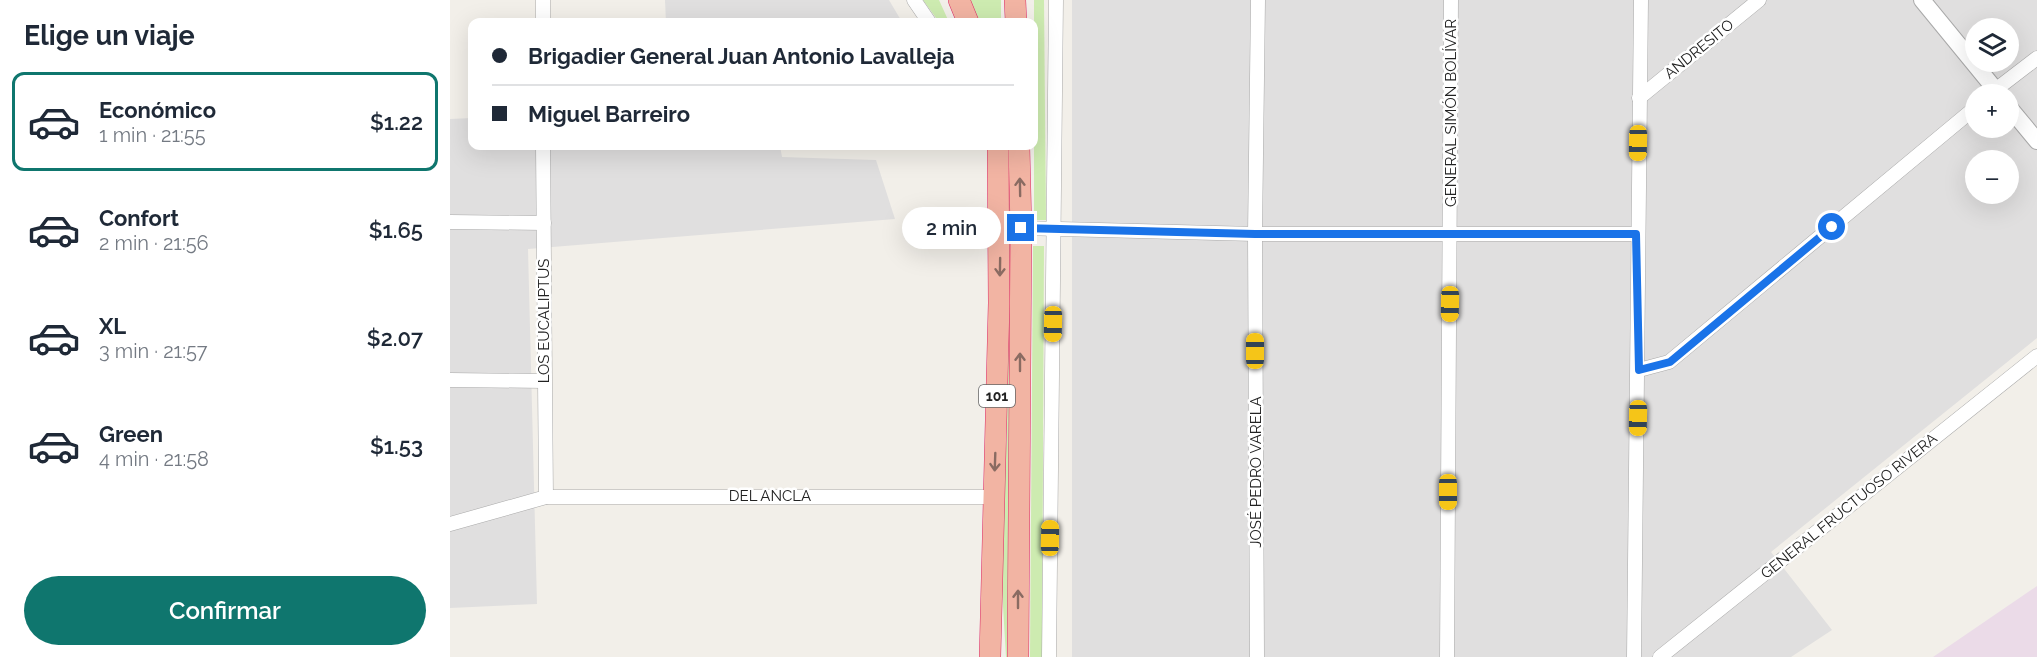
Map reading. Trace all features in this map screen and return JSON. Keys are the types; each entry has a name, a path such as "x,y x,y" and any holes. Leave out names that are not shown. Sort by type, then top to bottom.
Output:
{"highway":[{"path":"959,0 966,18"},
{"path":"1015,0 1016,18"},
{"name":"101","path":"990,657 1000,251 998,150"},
{"name":"101","path":"1018,657 1021,228 1019,150"}],"street":[{"path":"543,0 543,18"},
{"path":"914,0 926,18"},
{"path":"1049,657 1056,0"},
{"name":"JOSÉ PEDRO VARELA","path":"1257,657 1255,234 1258,0"},
{"name":"GENERAL SIMÓN BOLÍVAR","path":"1447,657 1451,0"},
{"path":"1634,657 1639,370 1636,234 1641,0"},
{"name":"ANDRESITO","path":"1639,98 1759,0"},
{"path":"1922,0 1988,84"},
{"path":"2006,84 2037,58"},
{"path":"1639,370 1670,362 1965,116"},
{"path":"2019,119 2037,141"},
{"name":"LOS EUCALIPTUS","path":"543,150 546,496"},
{"path":"450,222 544,223"},
{"path":"1021,228 1255,234 1636,234"},
{"name":"GENERAL FRUCTUOSO RIVERA","path":"1660,657 2037,356"},
{"path":"450,380 544,381"},
{"name":"DEL ANCLA","path":"450,524 546,496 994,497"}],"shaded area":[{"path":"665,0 889,0 900,18 666,18"},
{"path":"1072,0 2037,0 2037,338 1771,552 1832,630 1791,657 1072,657"},
{"path":"468,118 468,150 781,150 782,157 876,160 895,219 528,249 537,604 450,608 450,119"},
{"path":"2037,586 2037,657 1933,657"}],"green space":[{"path":"923,0 939,0 947,18 936,18"},
{"path":"970,0 1001,0 1001,18 977,18"},
{"path":"1034,0 1044,0 1046,220 1034,220 1034,150 1038,150 1038,18 1034,18"},
{"path":"1006,150 1009,150 1012,181 1010,657 1006,657 999,538 1007,436 1009,181"},
{"path":"1033,246 1044,246 1042,657 1030,657"}],"route":[{"path":"1021,228 1255,234 1636,234 1639,370 1670,362 1832,227"}]}
